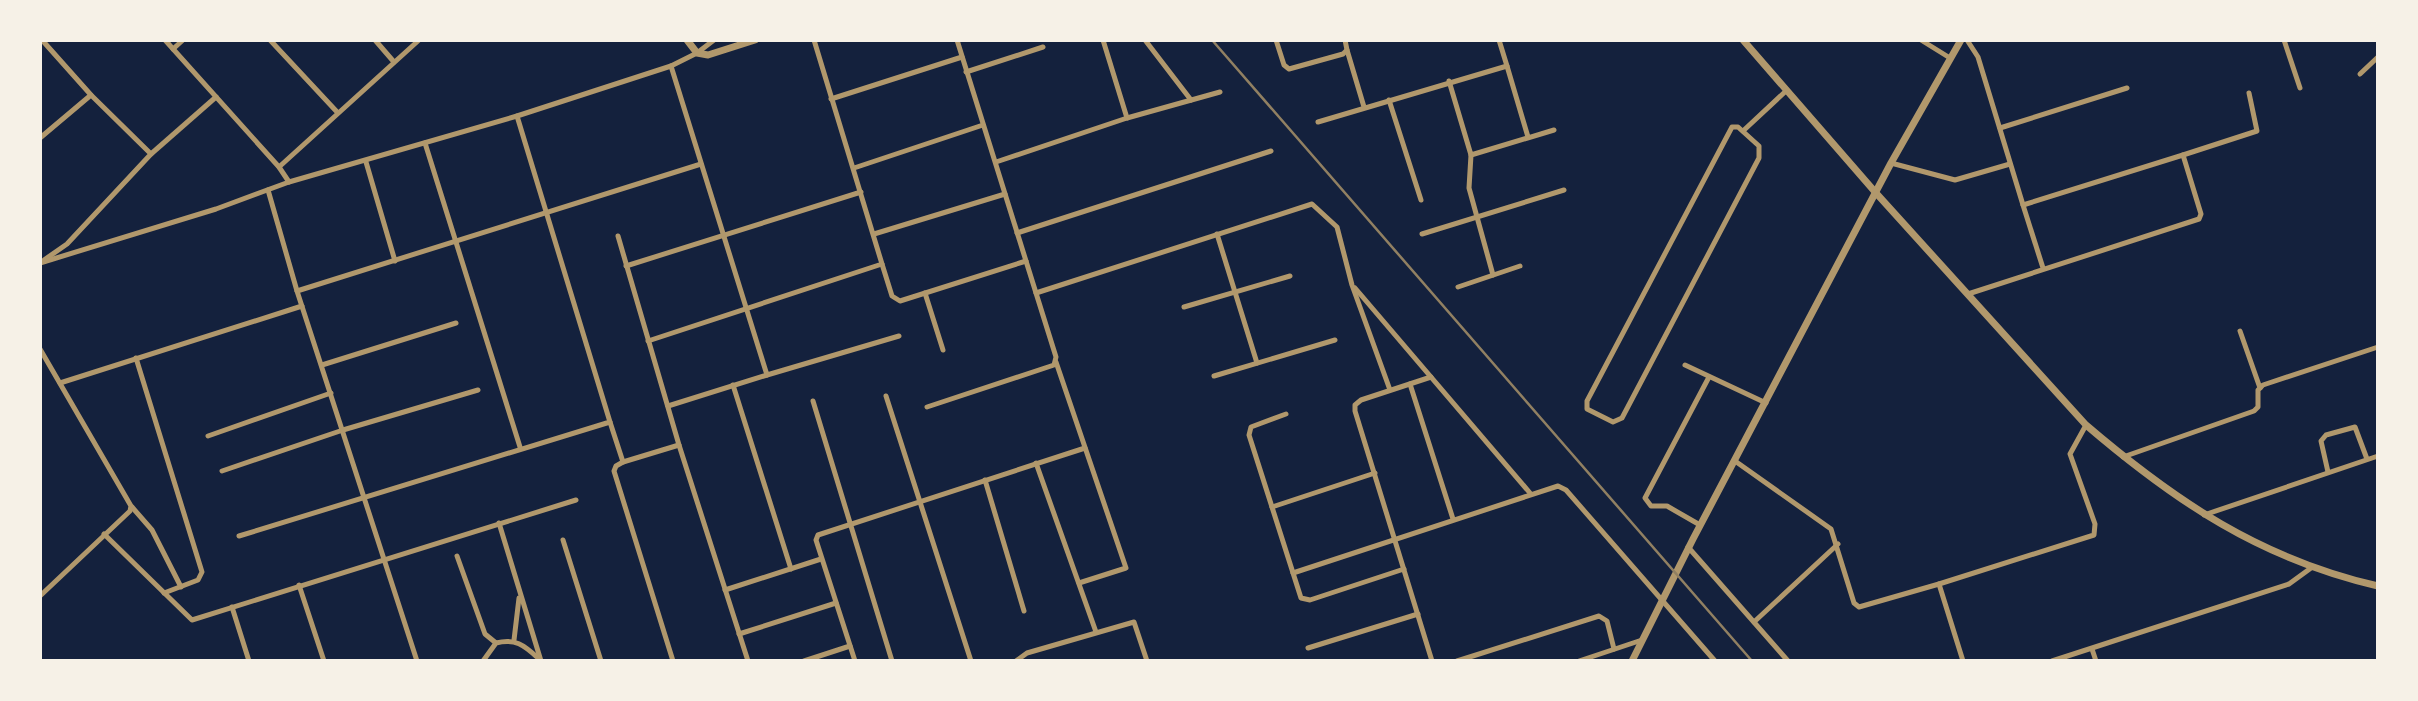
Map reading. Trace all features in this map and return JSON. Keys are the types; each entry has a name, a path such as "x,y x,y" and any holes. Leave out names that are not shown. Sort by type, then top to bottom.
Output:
{"street":[{"path":"42,40 150,154"},
{"path":"165,40 279,167 289,182"},
{"path":"173,49 183,40"},
{"path":"270,40 338,113"},
{"path":"375,40 394,62"},
{"path":"279,167 419,40"},
{"path":"687,40 697,53 708,55 755,40"},
{"path":"40,262 289,182 366,162 671,66 697,53 714,40"},
{"path":"814,40 895,300 1026,261"},
{"path":"957,40 1056,362 1126,568 1079,583"},
{"path":"1103,40 1127,118"},
{"path":"1145,40 1191,100"},
{"path":"1276,40 1284,65 1289,69 1347,50"},
{"path":"1345,40 1364,107"},
{"path":"1499,40 1528,137"},
{"path":"1743,40 1875,193 2086,425 2123,457 2226,530 2312,568 2378,586"},
{"path":"1921,40 1950,58"},
{"path":"1632,661 1688,547 1875,193 1961,40"},
{"path":"1967,40 1978,57 2043,268"},
{"path":"2284,40 2301,88"},
{"path":"966,72 1043,47"},
{"path":"831,99 962,57"},
{"path":"2360,74 2378,57"},
{"path":"671,66 767,375"},
{"path":"1318,122 1507,66"},
{"path":"1449,81 1471,155 1468,183 1475,218 1493,275"},
{"path":"2000,128 2127,88"},
{"path":"1743,131 1787,89"},
{"path":"996,162 1127,118 1220,92"},
{"path":"2023,205 2257,131 2249,93"},
{"path":"40,138 91,94"},
{"path":"40,262 67,244 150,154 216,97"},
{"path":"1389,100 1421,200"},
{"path":"517,116 623,462"},
{"path":"854,168 983,125"},
{"path":"1735,126 1743,131 1759,146 1759,158 1622,418 1613,422 1590,411 1586,407 1587,401 1729,130 1735,126"},
{"path":"1471,155 1555,130"},
{"path":"425,143 520,447"},
{"path":"1017,233 1271,151"},
{"path":"1968,294 2201,218 2183,155"},
{"path":"366,162 395,261"},
{"path":"1891,163 1955,180 2010,164"},
{"path":"297,291 701,164"},
{"path":"268,190 297,291 417,661"},
{"path":"1422,234 1564,190"},
{"path":"626,265 861,192"},
{"path":"874,234 1005,194"},
{"path":"1036,293 1315,205 1337,227 1352,285 1390,390"},
{"path":"1217,234 1257,363"},
{"path":"618,236 667,406 748,661"},
{"path":"648,341 882,264"},
{"path":"1458,286 1520,266"},
{"path":"1184,307 1290,276"},
{"path":"1352,285 1530,493"},
{"path":"925,293 943,350"},
{"path":"60,383 302,306"},
{"path":"321,365 456,323"},
{"path":"2123,457 2253,411 2259,405 2260,388 2240,331"},
{"path":"667,406 899,336"},
{"path":"1214,376 1335,340"},
{"path":"2260,388 2378,347"},
{"path":"40,349 131,506 152,530 181,587"},
{"path":"136,358 202,572 198,580 164,593"},
{"path":"927,407 1056,362"},
{"path":"1685,365 1766,403"},
{"path":"1432,377 1390,390 1355,405 1432,661"},
{"path":"1700,525 1667,506 1651,506 1645,498 1710,377"},
{"path":"1410,384 1452,519"},
{"path":"733,385 790,569"},
{"path":"222,471 343,430 478,390"},
{"path":"208,436 331,393"},
{"path":"886,396 971,661"},
{"path":"813,401 892,661"},
{"path":"1286,414 1248,431 1301,598 1306,601 1404,569"},
{"path":"239,536 520,447 610,422"},
{"path":"1735,461 1827,524 1838,544 1854,603 1859,607 2094,535 2095,524 2070,454 2086,425"},
{"path":"2328,472 2322,441 2326,435 2355,427 2367,459"},
{"path":"673,661 614,471 616,466 623,462 679,445"},
{"path":"855,661 821,559 816,540 818,535 1085,448"},
{"path":"2204,515 2378,456"},
{"path":"1036,463 1096,632"},
{"path":"1272,507 1375,473"},
{"path":"985,480 1024,611"},
{"path":"1293,573 1555,485 1566,490 1715,661"},
{"path":"104,534 192,620 576,500"},
{"path":"40,596 130,511 131,506"},
{"path":"499,523 541,660"},
{"path":"564,540 601,661"},
{"path":"1755,622 1838,544"},
{"path":"1688,547 1788,661"},
{"path":"457,556 485,634 496,643"},
{"path":"725,590 821,559"},
{"path":"2052,661 2289,584 2312,568"},
{"path":"1939,584 1963,661"},
{"path":"299,585 324,661"},
{"path":"514,640 520,593"},
{"path":"739,634 836,603"},
{"path":"232,607 249,661"},
{"path":"1308,648 1418,614"},
{"path":"1457,661 1599,616 1607,621 1614,649"},
{"path":"1016,661 1027,653 1134,622 1147,661"},
{"path":"483,661 496,643 514,640 541,660"},
{"path":"1578,661 1642,640"},
{"path":"804,661 850,646"},
{"path":"2092,649 2096,661"}],"railway":[{"path":"1212,40 1752,661"}]}
